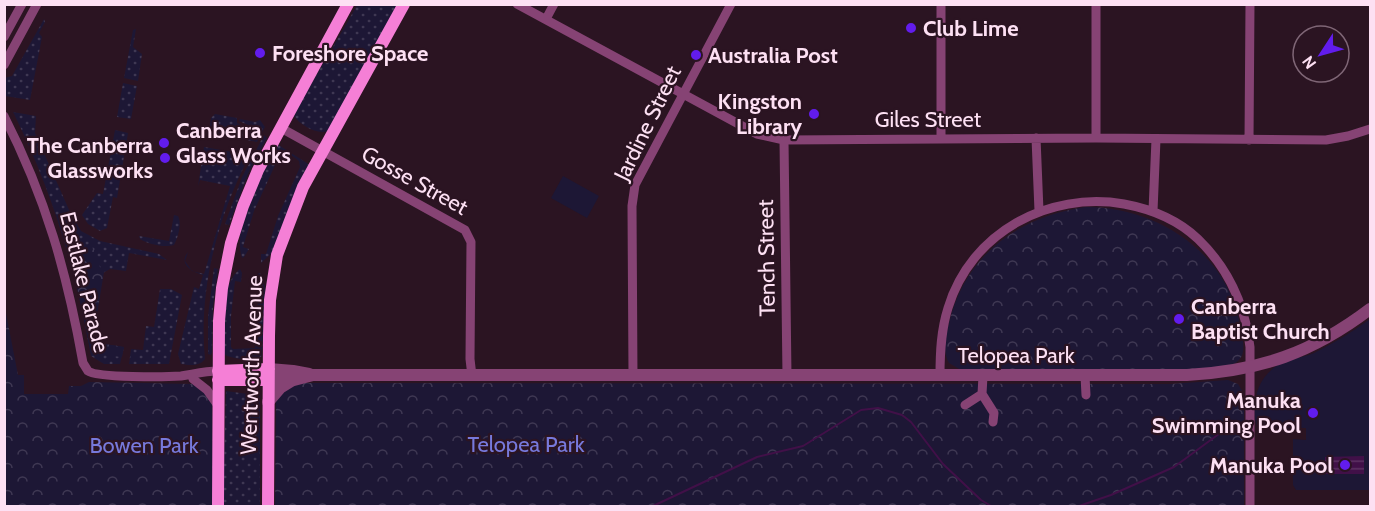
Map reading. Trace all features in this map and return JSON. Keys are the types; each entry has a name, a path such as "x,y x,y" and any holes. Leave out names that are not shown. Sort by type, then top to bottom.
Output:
{"main road":[{"name":"Wentworth Avenue","path":"218,507 218,375 221,303 229,250 251,184 348,4"},
{"name":"Wentworth Avenue","path":"268,507 270,300 277,255 303,187 404,4"},
{"name":"Eastlake Parade","path":"218,375 268,375"}],"street":[{"path":"4,37 22,4"},
{"path":"4,65 38,4"},
{"name":"Giles Street","path":"517,4 757,134 784,140 1036,138 1326,140 1371,129"},
{"path":"546,19 554,4"},
{"name":"Jardine Street","path":"633,376 633,197 641,173 731,4"},
{"path":"941,4 941,139"},
{"path":"1096,4 1096,138"},
{"path":"1249,140 1250,4"},
{"name":"Eastlake Parade","path":"4,116 30,170 56,241 86,369 91,374 100,375 182,376 193,379 207,390 219,407"},
{"name":"Gosse Street","path":"281,128 457,224 469,235 471,242 470,359 472,376"},
{"path":"1036,138 1039,211"},
{"path":"1153,211 1156,139"},
{"name":"Tench Street","path":"784,140 787,376"},
{"path":"940,376 942,333 948,306 968,266 976,255 998,235 1039,211 1068,203 1103,201 1153,211 1197,237 1229,277 1240,299 1248,324 1251,368 1250,507"},
{"name":"Telopea Park","path":"268,375 292,370 313,375 472,376 1187,375 1251,368 1294,354 1330,337 1371,309"},
{"name":"Eastlake Parade","path":"182,376 200,371 218,375"},
{"name":"Eastlake Parade","path":"193,379 218,375"},
{"name":"Telopea Park","path":"268,375 294,380 313,375"},
{"path":"1085,375 1086,395"},
{"path":"983,376 982,394 994,413 993,422"},
{"path":"268,402 280,388 294,380"},
{"path":"965,405 982,394"}],"green space":[{"path":"357,5 398,5 328,131 319,132 304,126 294,116"},
{"path":"44,19 45,22 39,33 42,37 30,100 5,96 5,78 12,76"},
{"path":"136,29 133,47 142,54 138,81 124,78 133,30"},
{"path":"123,83 137,86 131,119 117,117"},
{"path":"13,112 36,116 35,133 70,212 81,231 100,241 159,254 167,260 129,253 126,271 110,269 103,273 93,338 98,343 124,347 120,364 104,364 91,356 78,293 61,231 40,171"},
{"path":"215,114 237,118 237,123 246,127 248,125 239,121 240,119 255,122 260,120 265,127 257,142 209,133 211,118"},
{"path":"115,130 128,133 117,198 113,197 107,228 100,231 88,224 82,215 97,193 103,194"},
{"path":"264,135 267,138 248,174 229,225 225,224 242,177"},
{"path":"277,144 310,165 292,201 273,252 261,263 261,254 266,254 278,216 300,167 299,161 291,155 284,155 277,161 254,211 243,247 249,249 242,258 241,230 245,215"},
{"path":"204,147 250,155 228,202 213,254 205,306 205,359 191,365 181,364 178,354 194,287 199,289 203,275 194,272 204,274 230,186 200,180 198,186"},
{"path":"563,176 599,196 587,218 551,198"},
{"path":"1086,207 1112,209 1138,215 1162,225 1185,239 1204,256 1220,276 1233,299 1243,343 1243,353 1239,360 1226,367 1200,370 961,370 949,363 945,349 949,323 968,277 982,259 998,243 1039,219"},
{"path":"174,215 178,216 180,222 174,245 156,245 140,239 139,236 169,241"},
{"path":"82,245 88,245 95,250 94,259 104,272 93,338 98,343 124,347 122,357 99,353 89,344 73,267 74,256"},
{"path":"214,268 218,269 213,307 211,355 208,354 208,316"},
{"path":"240,269 241,282 235,281 231,316 231,347 233,349 255,348 259,285 251,283 254,275 260,273 265,287 262,353 261,357 257,358 237,358 223,354 226,297 233,276"},
{"path":"160,289 171,289 182,295 169,364 129,364 131,349 143,350 146,326 154,327"},
{"name":"Bowen Park","path":"4,303 18,375 24,375 24,394 68,394 69,386 81,386 89,382 200,386 212,404 213,506 5,506"},
{"name":"Manuka Swimming Pool","path":"1370,319 1370,490 1296,490 1293,485 1293,439 1306,440 1306,428 1257,427 1254,410 1260,384 1278,365 1314,353"},
{"name":"Telopea Park","path":"1228,380 1238,384 1244,394 1244,506 275,506 276,402 287,386 304,383 1170,384"},
{"path":"260,390 260,506 223,506 226,391 248,394"}],"shaded area":[{"name":"Manuka Pool","path":"1364,456 1364,474 1325,474 1325,457"}],"waterway":[{"path":"653,506 757,457 803,446 861,410 878,408 902,415 911,422 943,464 981,500 991,506"},
{"path":"1079,506 1111,495 1174,467 1227,428"}],"place":[{"name":"Club Lime","path":"911,28"},
{"name":"Foreshore Space","path":"260,53"},
{"name":"Australia Post","path":"696,55"},
{"name":"Kingston Library","path":"814,114"},
{"name":"Canberra Glass Works","path":"164,143"},
{"name":"The Canberra Glassworks","path":"165,158"},
{"name":"Canberra Baptist Church","path":"1179,319"},
{"name":"Manuka Swimming Pool","path":"1313,413"},
{"name":"Manuka Pool","path":"1345,465"}]}
